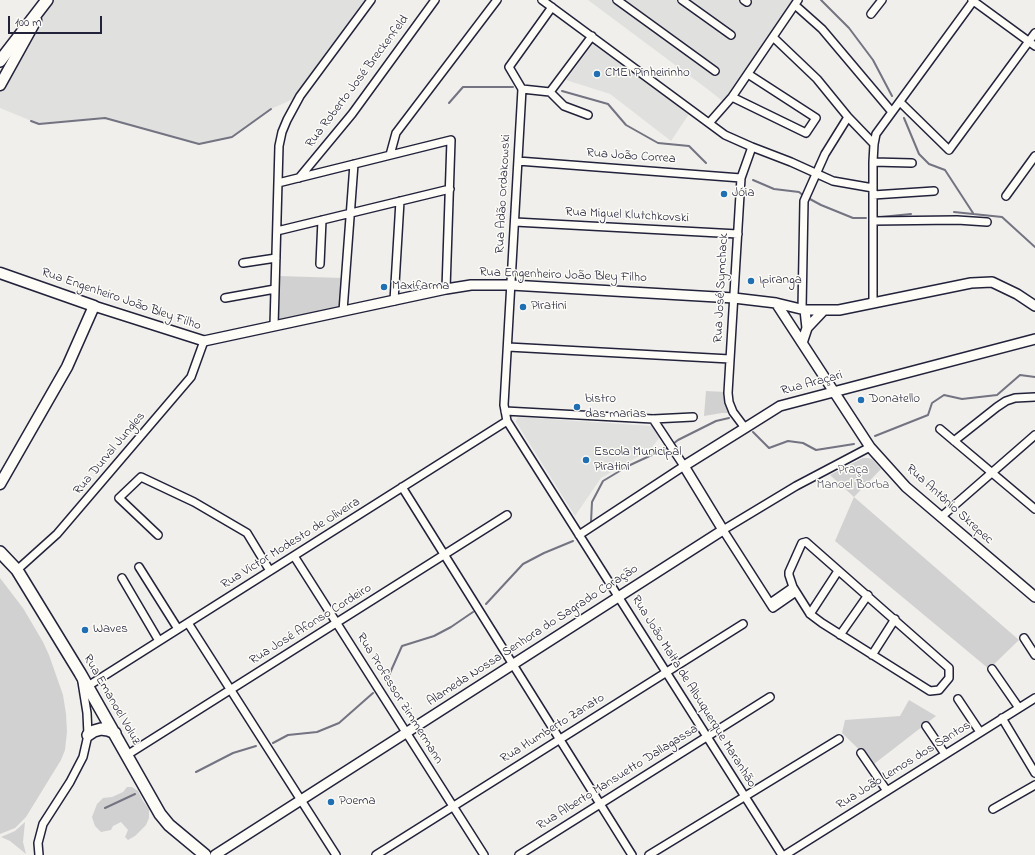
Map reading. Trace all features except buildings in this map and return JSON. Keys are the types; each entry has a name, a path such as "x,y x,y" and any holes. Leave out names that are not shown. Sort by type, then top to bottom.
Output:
{"main road":[{"path":"0,61 47,1"},
{"path":"0,85 47,1"},
{"name":"Rua Engenheiro João Bley Filho","path":"0,272 94,306"},
{"path":"0,484 67,367 94,306"},
{"name":"Rua Emanoel Voluz","path":"0,552 17,570 88,686 160,814 169,825 205,855"},
{"path":"88,735 101,729 115,733"}],"street":[{"path":"274,326 279,146 287,120 300,96 371,0"},
{"name":"Rua Roberto José Breckenfeld","path":"299,178 352,114 435,0"},
{"path":"390,155 396,133 497,0"},
{"path":"542,0 726,134 752,147 791,162 833,181 873,192 934,191"},
{"path":"617,0 715,71"},
{"path":"682,0 731,35"},
{"path":"872,14 882,0"},
{"path":"873,303 873,162 876,134 973,0 1032,44"},
{"path":"710,122 732,97 796,2 822,29 892,112"},
{"path":"552,7 509,67 522,89 550,92 564,106 588,115"},
{"path":"900,102 949,150 1032,44 1035,33"},
{"path":"550,92 592,36"},
{"path":"773,37 817,79 848,117 874,144"},
{"path":"732,97 806,133 816,118 748,74"},
{"name":"Rua Adão Ordakowski","path":"507,421 504,405 522,89"},
{"path":"807,328 804,309 804,200 817,174 824,154 848,117"},
{"path":"278,183 451,140 446,289"},
{"name":"Rua José Symchack","path":"745,428 733,412 728,393 741,178 752,147"},
{"path":"1006,196 1035,156"},
{"name":"Rua João Correa","path":"518,161 741,178"},
{"path":"873,162 912,163"},
{"path":"343,311 354,164"},
{"path":"277,231 450,189"},
{"path":"394,301 400,201"},
{"path":"320,264 322,220"},
{"path":"873,221 957,220 987,222"},
{"name":"Rua Miguel Klutchkovski","path":"515,222 738,234"},
{"path":"243,263 276,258"},
{"name":"Rua Engenheiro João Bley Filho","path":"94,306 204,341 446,289 471,285 511,285 734,298 776,303 804,309 839,310 971,283 992,282 1018,294 1035,306"},
{"path":"225,298 275,289"},
{"name":"Rua Antônio Skrepec","path":"776,303 870,447 906,487 1035,597"},
{"path":"802,344 807,328 824,310"},
{"name":"Rua Araçari","path":"579,535 684,466 780,406 1035,339"},
{"name":"Rua Durval Jungles","path":"17,570 57,534 191,377 204,341"},
{"path":"508,347 730,359"},
{"path":"954,441 1006,401 1021,397 1035,397"},
{"path":"505,411 653,419 693,417"},
{"path":"653,419 772,606 794,589"},
{"name":"Rua Victor Modesto de Oliveira","path":"88,686 507,421"},
{"name":"Rua João Malta de Albuquerque Maranhão","path":"507,421 784,855"},
{"path":"940,429 1035,508"},
{"path":"941,517 992,472 1033,440"},
{"name":"Alameda Nossa Senhora do Sagrado Coração","path":"215,855 723,530 796,486 870,447"},
{"path":"158,535 119,498 141,477 194,502 247,533 270,571"},
{"path":"402,487 632,855"},
{"name":"Rua José Afonso Cordeiro","path":"127,755 506,515"},
{"path":"806,542 838,571 868,595 949,668 949,678 939,690 930,691 840,635 810,614 794,589 789,572 802,543 806,542"},
{"name":"Rua Professor Zimmermann","path":"294,556 484,855"},
{"path":"139,567 178,629"},
{"path":"810,614 838,571"},
{"path":"122,578 160,641"},
{"path":"840,635 868,595"},
{"path":"872,655 895,619"},
{"path":"188,623 336,855"},
{"name":"Rua Humberto Zanato","path":"376,855 743,624"},
{"path":"1024,638 1035,655"},
{"path":"992,669 1019,708"},
{"path":"39,854 39,836 43,824 78,770 83,757 88,735 87,713 80,673"},
{"name":"Rua Alberto Mansuetto Dallagassa","path":"519,855 770,697"},
{"name":"Rua João Lemos dos Santos","path":"784,855 1035,698"},
{"path":"958,699 980,732"},
{"path":"1002,718 1035,773"},
{"path":"926,726 945,754"},
{"path":"650,855 840,739"},
{"path":"861,753 887,791"},
{"path":"993,809 1035,785"}],"shaded area":[{"path":"47,0 371,0 300,96 271,109 232,137 199,144 105,118 39,124 0,108 0,85"},
{"path":"588,0 798,0 726,104"},
{"path":"593,44 689,114 671,141 610,94 566,80"},
{"name":"Escola Municipal Piratini","path":"518,417 652,426 660,437 650,450 601,478 575,516 516,422"}],"green space":[{"path":"279,276 343,278 342,309 279,320"},
{"path":"706,391 725,392 731,413 704,416"},
{"name":"Praça Manoel Borba","path":"863,458 872,459 881,469 854,497 830,475"},
{"path":"854,497 1019,640 989,669 835,541"},
{"path":"0,578 23,608 49,655 63,695 67,732 65,750 61,760 26,817 15,828 0,834"},
{"path":"909,700 936,716 874,764 842,733 845,720 900,716"},
{"path":"127,787 132,787 138,791 149,809 149,818 146,825 135,836 128,840 125,837 128,830 121,822 113,826 111,830 101,832 95,826 92,817 97,804 103,798 112,797 123,792"},
{"path":"25,822 23,842 26,854 10,841 1,837 15,831"}],"waterway":[{"path":"821,0 849,28 873,60 892,96"},
{"path":"449,103 463,87 513,87"},
{"path":"562,91 608,104 626,125 658,143 689,146 706,163"},
{"path":"31,121 39,124 105,118 199,144 232,137 271,109"},
{"path":"904,118 919,154 929,164 945,170 973,213"},
{"path":"753,180 774,189 799,192 804,196"},
{"path":"808,198 853,218 866,218"},
{"path":"954,212 1002,217 1035,247"},
{"path":"881,217 911,214"},
{"path":"875,436 928,415 932,403 944,395 962,399 997,395 1020,375 1035,377"},
{"path":"673,444 716,421 729,418"},
{"path":"753,432 769,448 788,441 803,443 816,450 854,444"},
{"path":"591,522 592,502 603,481 628,466 669,447"},
{"path":"486,604 523,564 544,553 573,541"},
{"path":"386,682 402,646 434,636 451,627 473,612"},
{"path":"273,743 288,735 317,732 339,723 373,693"},
{"path":"196,772 233,753 256,746"},
{"path":"105,808 135,794"}],"place":[{"name":"CMEI Pinheirinho","path":"597,74"},
{"name":"Jóia","path":"724,194"},
{"name":"Ipiranga","path":"751,281"},
{"name":"Maxifarma","path":"384,287"},
{"name":"Piratini","path":"523,307"},
{"name":"Donatello","path":"861,400"},
{"name":"bistro das marias","path":"577,407"},
{"name":"Escola Municipal Piratini","path":"586,460"},
{"name":"Waves","path":"85,630"},
{"name":"Poema","path":"331,802"}]}
